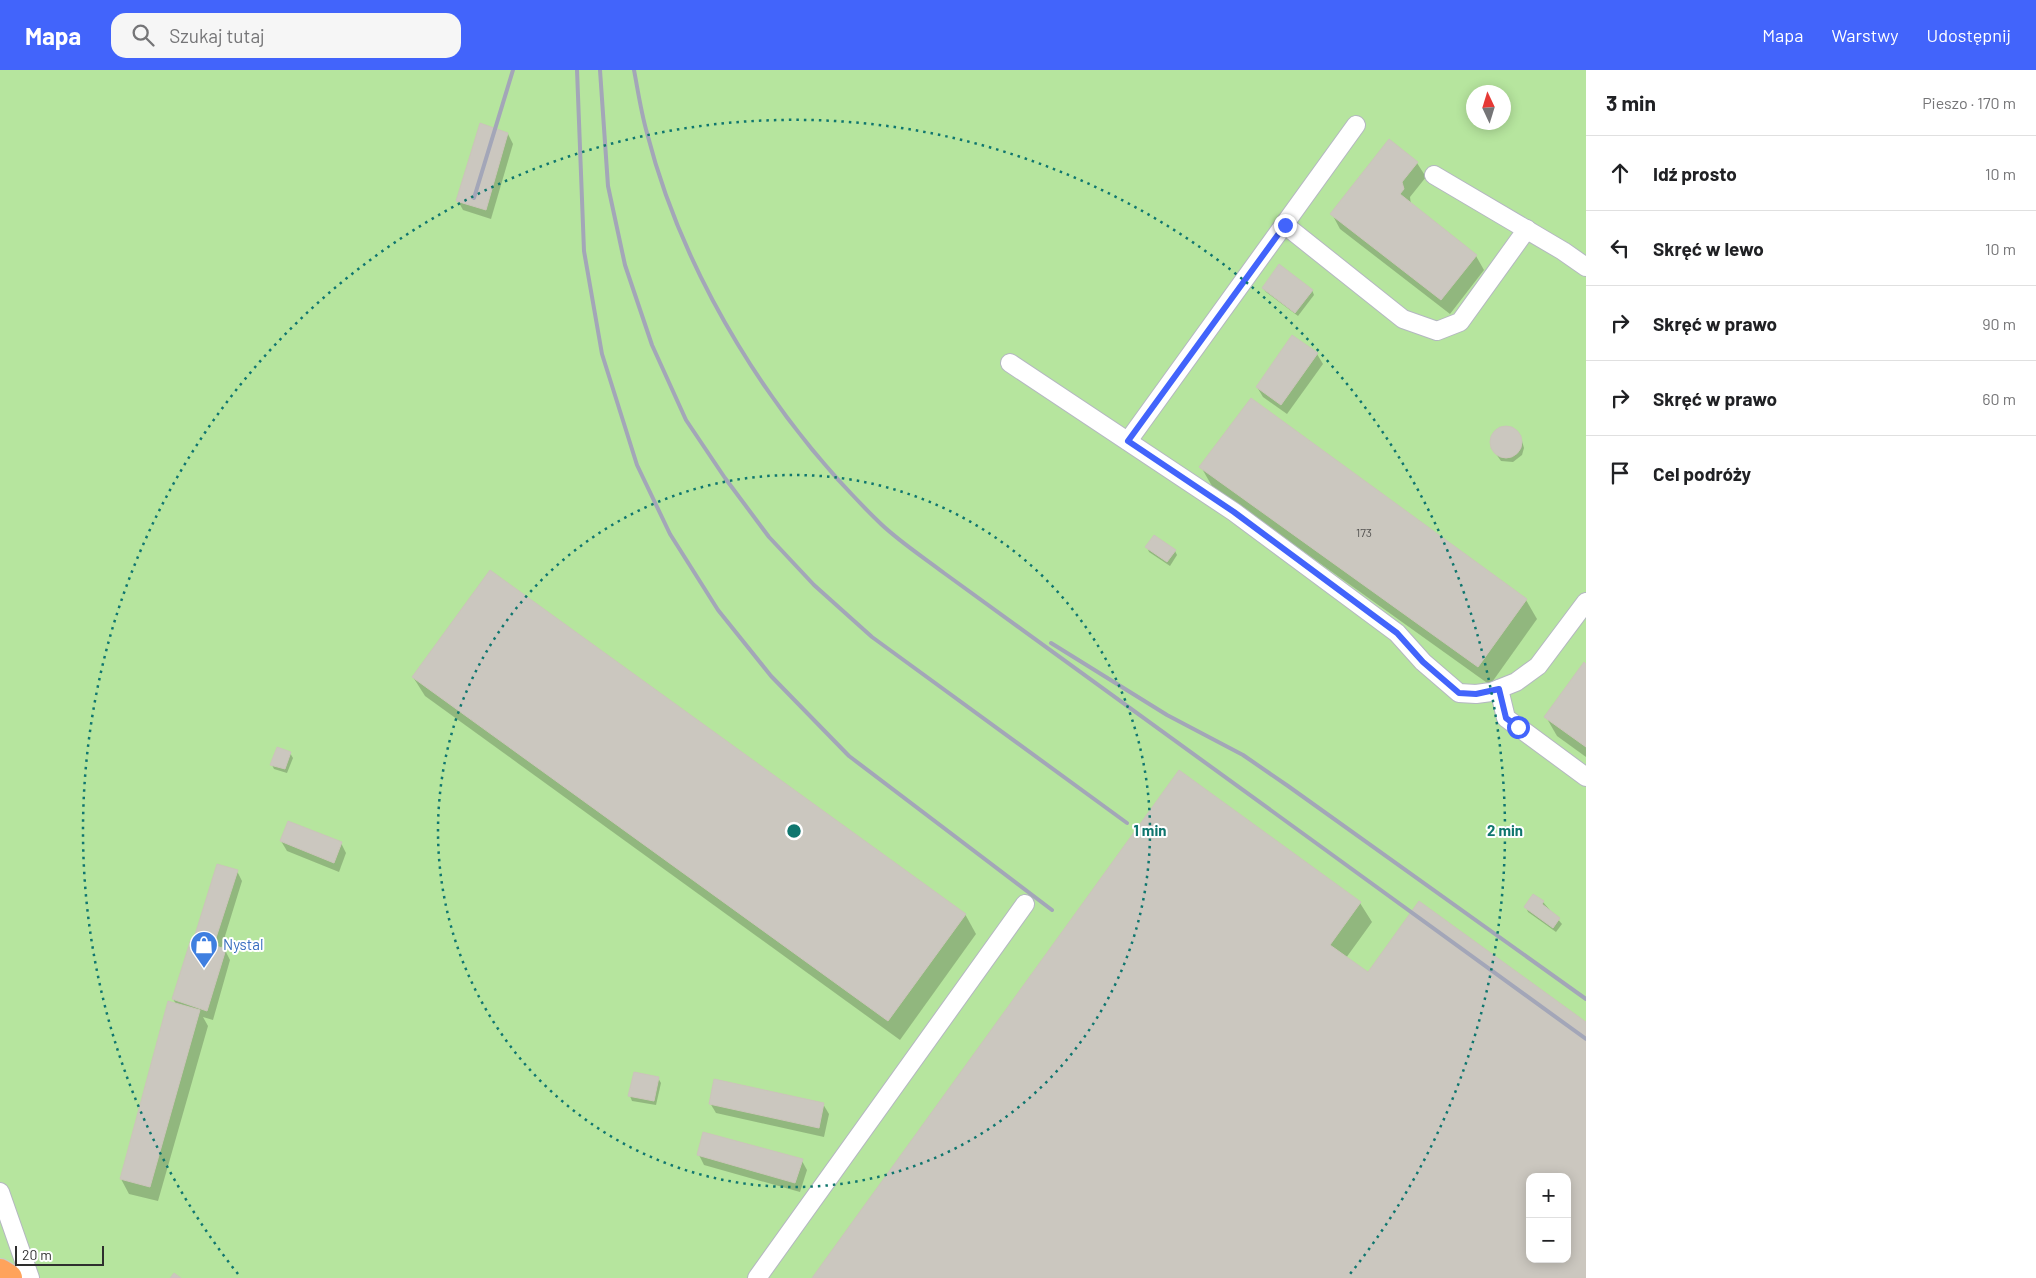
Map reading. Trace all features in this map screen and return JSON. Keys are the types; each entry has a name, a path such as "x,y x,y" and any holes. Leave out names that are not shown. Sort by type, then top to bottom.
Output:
{"highway":[{"path":"0,1272 8,1278"}],"lane":[{"path":"1128,441 1356,126"},
{"path":"1434,174 1563,251 1586,267"},
{"path":"1285,225 1403,319 1437,331 1460,322 1527,230"},
{"path":"1010,363 1234,512 1397,633 1423,662 1459,693 1476,694 1499,689 1516,682 1538,666 1584,607"},
{"path":"1499,689 1506,718 1586,777"},
{"path":"757,1278 1025,904"},
{"path":"0,1192 30,1278"}],"green space":[{"path":"0,70 1586,70 1586,1278 0,1278"}],"building":[{"path":"480,123 508,133 486,210 456,201"},
{"path":"1389,139 1418,162 1402,182 1404,189 1400,194 1477,255 1441,300 1330,214"},
{"path":"1279,264 1313,290 1295,313 1262,288"},
{"path":"1292,335 1318,353 1281,405 1256,387"},
{"path":"1251,398 1527,599 1478,667 1199,467"},
{"path":"1506,426 1512,427 1517,431 1521,436 1521,448 1517,453 1512,457 1506,458 1500,457 1495,453 1491,448 1490,442 1491,436 1495,431 1500,427"},
{"path":"1154,535 1176,550 1167,562 1145,547"},
{"path":"490,570 966,914 888,1021 412,677"},
{"path":"1584,662 1586,664 1586,747 1544,717"},
{"path":"277,747 291,752 285,769 270,765"},
{"path":"1179,770 1361,902 1330,945 1368,972 1419,901 1586,1022 1586,1278 812,1278"},
{"path":"288,821 342,842 334,863 280,841"},
{"path":"217,864 238,870 214,944 194,938"},
{"path":"1533,894 1544,901 1542,904 1560,918 1553,928 1524,907"},
{"path":"191,939 226,949 207,1011 172,999"},
{"path":"168,1001 200,1010 150,1187 120,1179"},
{"path":"634,1072 659,1077 654,1101 628,1096"},
{"path":"714,1079 824,1103 819,1128 709,1104"},
{"path":"703,1132 803,1159 795,1183 697,1155"},
{"path":"174,1273 181,1278 170,1278"}],"railway":[{"path":"474,198 513,70"},
{"path":"577,70 584,251 602,354 637,465 670,534 718,610 771,676 849,756 1052,910"},
{"path":"600,70 608,186 625,265 652,345 686,420 725,478 769,537 814,585 872,637 1127,823"},
{"path":"634,70 641,109 663,187 684,241 709,293 738,344 804,440 842,484 881,524 944,573 1586,1039"},
{"path":"1051,643 1167,715 1243,755 1586,999"}],"place":[{"name":"Nystal","path":"204,969"}],"route":[{"path":"1285,225 1128,441 1234,512 1397,633 1423,662 1459,693 1476,694 1499,689 1506,718 1518,727"}]}
